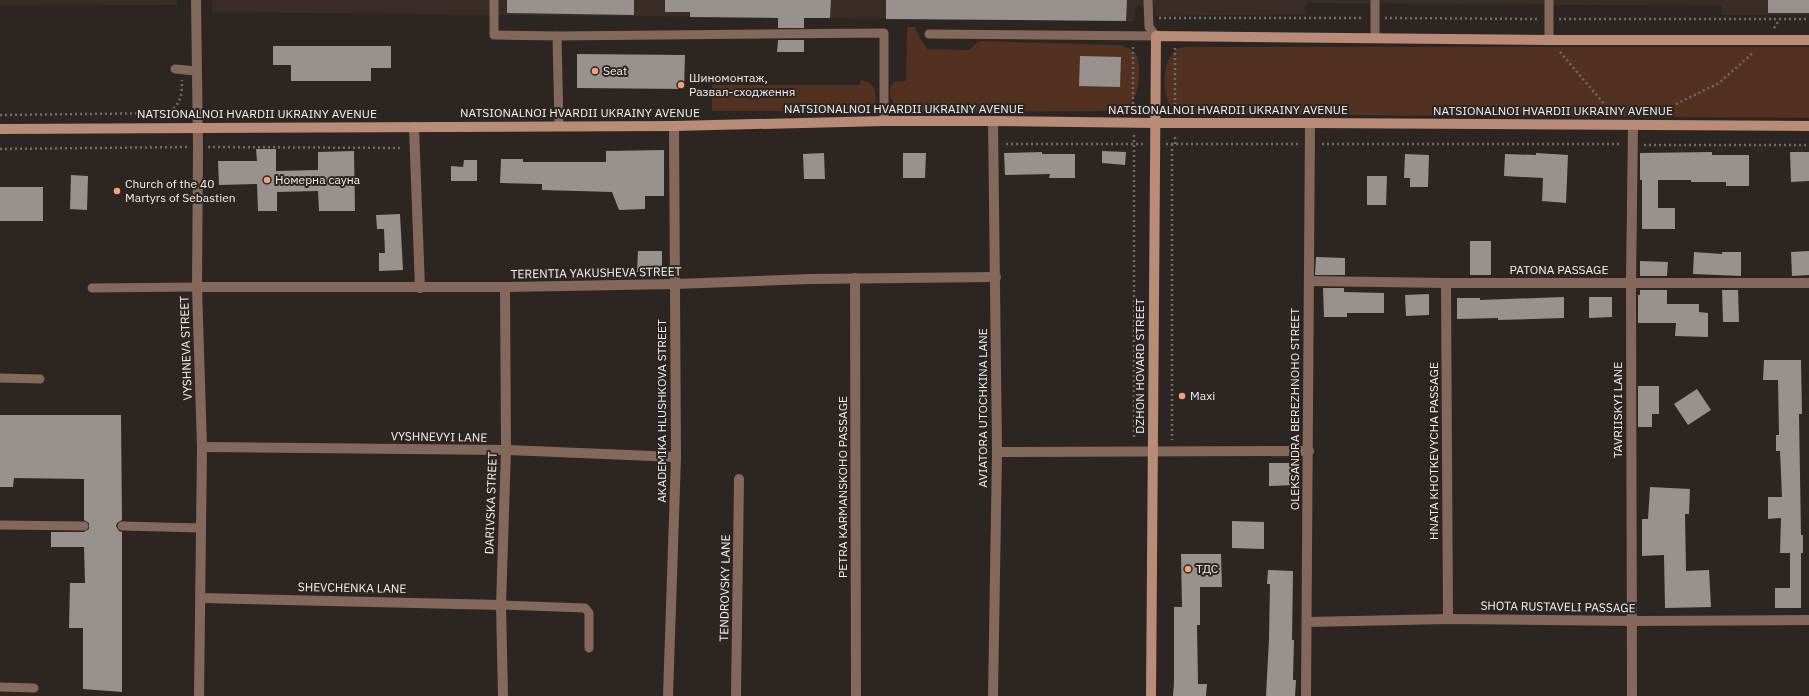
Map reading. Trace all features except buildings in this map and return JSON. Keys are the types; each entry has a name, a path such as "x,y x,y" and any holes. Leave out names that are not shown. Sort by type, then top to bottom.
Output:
{"street":[{"name":"VYSHNEVA STREET","path":"196,0 198,147 197,287 202,447 200,696"},
{"path":"1156,36 1375,37 1549,40 1809,40"},
{"name":"DZHON HOVARD STREET","path":"1152,696 1152,452 1156,36"},
{"name":"NATSIONALNOI HVARDII UKRAINY AVENUE","path":"0,129 559,125 674,126 884,121 1809,126"},
{"name":"AVIATORA UTOCHKINA LANE","path":"993,121 997,452 993,696"},
{"name":"OLEKSANDRA BEREZHNOHO STREET","path":"1306,696 1309,451 1310,123"},
{"name":"TAVRIISKYI LANE","path":"1632,696 1631,283 1633,125"},
{"name":"AKADEMIKA HLUSHKOVA STREET","path":"668,696 676,457 674,126"},
{"path":"414,127 420,288"},
{"name":"TERENTIA YAKUSHEVA STREET","path":"197,287 505,287 675,284 855,278 996,277"},
{"name":"PETRA KARMANSKOHO PASSAGE","path":"855,278 856,696"},
{"name":"PATONA PASSAGE","path":"1309,281 1446,283 1809,283"},
{"name":"HNATA KHOTKEVYCHA PASSAGE","path":"1446,283 1448,619"},
{"name":"DARIVSKA STREET","path":"503,696 501,605 506,450 505,287"},
{"name":"VYSHNEVYI LANE","path":"202,447 506,450 676,457"},
{"path":"997,452 1309,451"},
{"name":"TENDROVSKY LANE","path":"736,696 739,479"},
{"name":"SHEVCHENKA LANE","path":"201,598 501,605"},
{"name":"SHOTA RUSTAVELI PASSAGE","path":"1307,622 1448,619 1633,621 1809,620"}],"lane":[{"path":"494,0 494,35 884,34 884,121"},
{"path":"1148,0 1149,27 1156,36"},
{"path":"1375,0 1375,37"},
{"path":"1549,0 1549,40"},
{"path":"929,34 1156,36"},
{"path":"557,36 559,125"},
{"path":"179,69 196,71"},
{"path":"92,288 197,287"},
{"path":"0,378 40,378"},
{"path":"0,525 84,526"},
{"path":"122,526 201,528"},
{"path":"501,605 585,608 589,612 589,648"},
{"path":"0,687 34,688"}],"path":[{"path":"1149,18 1809,19"},
{"path":"1655,114 1719,83 1760,47 1780,19"},
{"path":"1133,36 1134,452"},
{"path":"1172,452 1175,36"},
{"path":"1549,40 1615,116 1633,125"},
{"path":"0,115 168,113 175,108 180,101 179,69"},
{"path":"993,144 1809,145"},
{"path":"0,149 198,147 415,148"}],"shaded area":[{"path":"0,0 177,0 177,5 0,6"},
{"path":"212,0 1809,0 1809,15 1722,15 1722,6 1307,3 1306,14 1155,16 1154,6 1135,7 1134,21 1126,21 212,12"},
{"path":"907,27 915,27 927,49 969,50 979,41 1120,45 1131,50 1138,58 1139,78 1137,92 1131,102 1126,106 1111,111 902,112 893,102 890,91 893,82 906,81"},
{"path":"1185,47 1809,47 1809,118 1181,114 1170,105 1166,95 1164,82 1168,60 1177,49"},
{"path":"861,80 869,82 875,90 876,102 867,111 712,111 712,85 860,85"}],"place":[{"name":"Seat","path":"595,71"},
{"name":"Шиномонтаж, Развал-сходження","path":"681,85"},
{"name":"Номерна сауна","path":"267,180"},
{"name":"Church of the 40 Martyrs of Sebastien","path":"117,191"},
{"name":"Maxi","path":"1182,396"},
{"name":"ТДС","path":"1188,569"}]}
